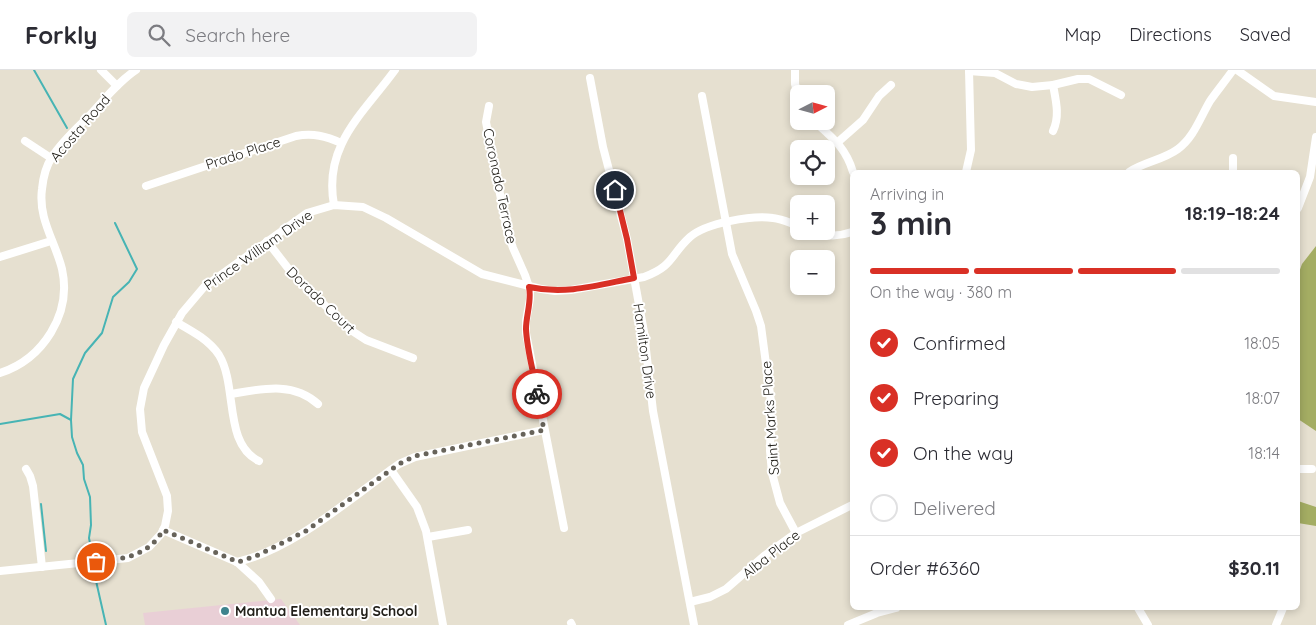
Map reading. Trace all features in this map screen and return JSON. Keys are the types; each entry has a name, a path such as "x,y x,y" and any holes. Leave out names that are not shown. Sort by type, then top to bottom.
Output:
{"street":[{"path":"101,70 117,86"},
{"name":"Acosta Road","path":"0,373 19,364 35,353 48,339 56,324 63,297 63,278 60,263 43,216 41,197 51,158 117,86 136,70"},
{"path":"334,205 332,174 341,143 395,70"},
{"path":"795,70 795,85"},
{"path":"966,170 971,150 969,70 995,73 1016,84 1026,86 1053,85 1078,78 1089,78 1120,95"},
{"path":"1133,170 1170,154 1183,144 1194,132 1210,102 1235,70 1274,96 1316,102"},
{"name":"Hamilton Drive","path":"590,78 604,148 623,219 644,332 653,411 694,625"},
{"path":"838,142 863,120 879,96 890,85"},
{"path":"1053,85 1058,116 1053,131"},
{"name":"Saint Marks Place","path":"702,96 732,254 761,326 771,402 770,451 772,473 780,503 796,533"},
{"name":"Coronado Terrace","path":"489,106 486,122 507,230 529,287 530,299 526,333 564,528"},
{"path":"824,130 838,142 849,159 852,170"},
{"name":"Prado Place","path":"146,186 296,136 308,134 322,135 341,143"},
{"path":"1300,203 1310,177 1316,137"},
{"path":"25,141 51,158"},
{"path":"1233,158 1233,170"},
{"name":"Prince William Drive","path":"163,530 168,511 167,496 142,432 140,408 144,388 176,322 204,286 307,213 324,206 334,205 349,205 371,210 482,274 548,291 563,291 654,273 664,268 670,262 686,241 698,231 710,226 754,218 772,218 790,223"},
{"path":"835,236 850,233"},
{"path":"0,257 51,241"},
{"name":"Dorado Court","path":"267,241 291,272 349,328 366,340 413,358"},
{"path":"176,322 203,338 214,349 224,364 236,427 242,445 249,454 259,461"},
{"path":"231,394 263,389 285,389 305,394 318,404"},
{"path":"238,562 256,556 306,531 404,461 426,453 544,430"},
{"path":"26,469 33,486 42,567"},
{"path":"1300,469 1312,469"},
{"path":"391,470 417,507 428,537 443,625"},
{"name":"Alba Place","path":"690,602 718,594 730,587 764,556 796,533 850,506"},
{"path":"0,571 117,560 133,556 149,547 163,530 238,562 259,582 271,600"},
{"path":"428,537 468,530"},
{"path":"848,625 888,610"},
{"path":"1141,610 1148,625"},
{"path":"1276,625 1282,610"}],"shaded area":[{"name":"Mantua Elementary School","path":"281,599 300,625 145,625 143,613"}],"green space":[{"path":"1316,246 1316,431 1300,420 1300,270"},
{"path":"1300,502 1316,507 1316,526 1300,523"}],"waterway":[{"path":"34,70 67,128"},
{"path":"92,553 89,538 91,525 90,497 84,479 83,465 72,437 73,379 85,353 102,333 113,297 129,282 137,269 115,223"},
{"path":"0,424 60,414 71,420"},
{"path":"41,504 46,551"},
{"path":"94,572 106,625"}],"way so far":[{"path":"96,562 133,556 149,547 163,530 238,562 249,560 306,531 378,478 415,456 544,430 537,394"}],"place":[{"name":"Mantua Elementary School","path":"225,611"}],"route":[{"path":"537,394 526,333 530,299 529,287 548,291 563,291 634,278 623,219 615,190"}]}
